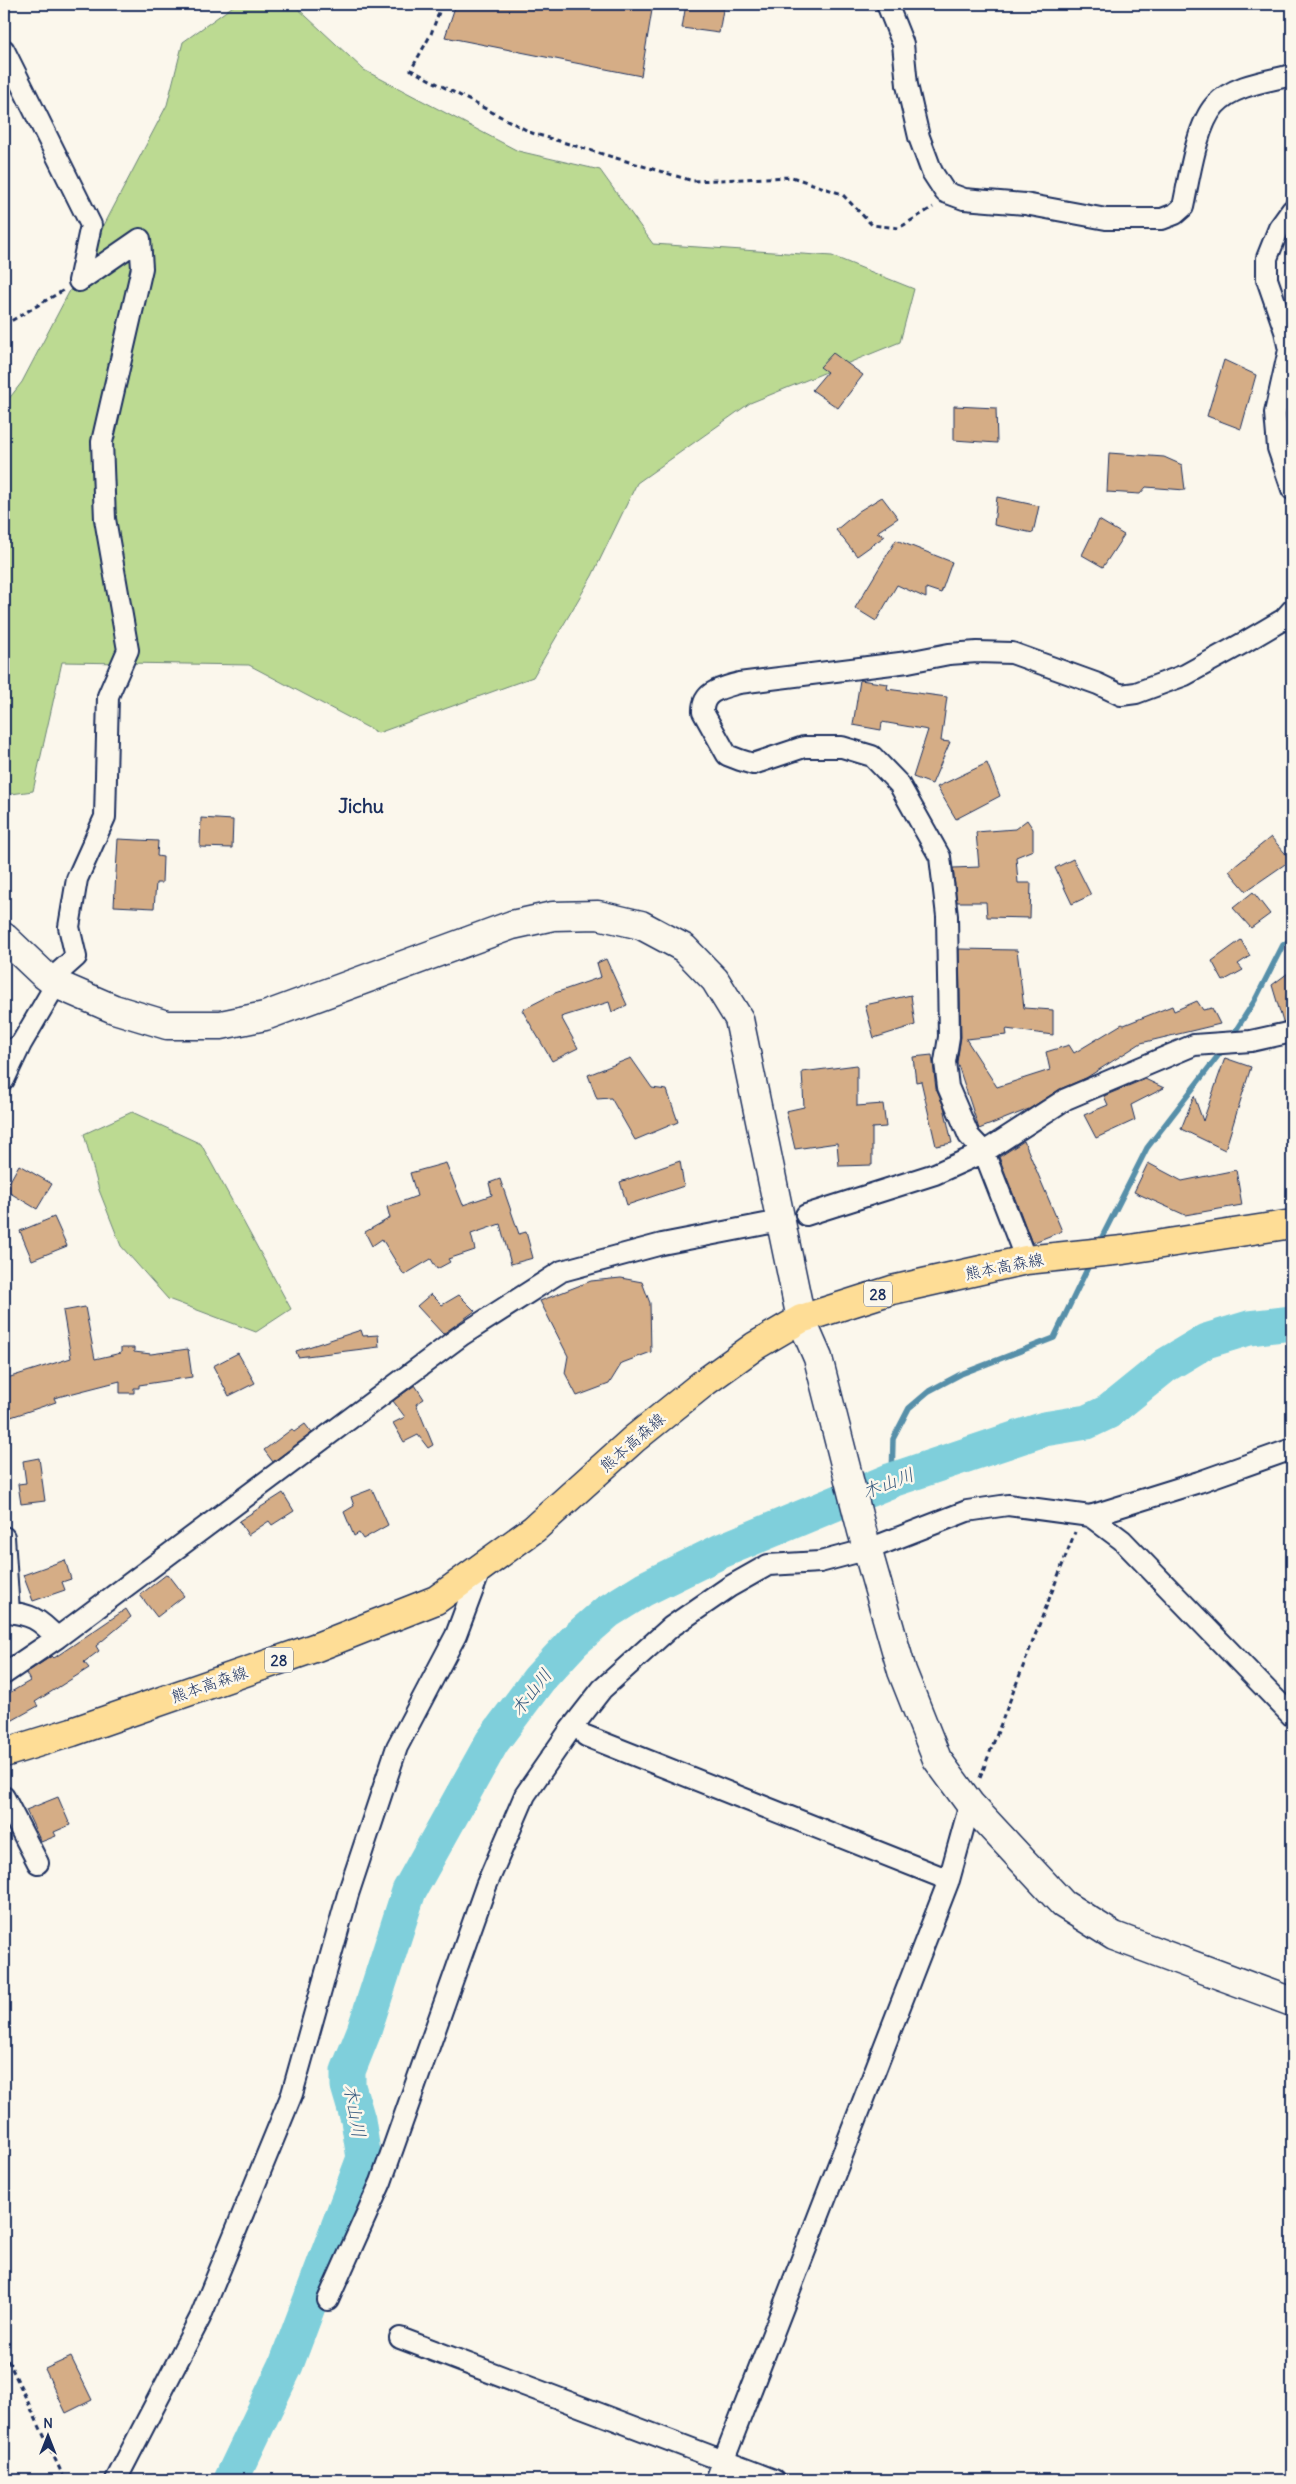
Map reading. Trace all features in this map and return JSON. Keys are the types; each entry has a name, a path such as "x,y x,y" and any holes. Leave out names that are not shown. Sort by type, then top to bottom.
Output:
{"main road":[{"name":"熊本高森線","path":"4,1753 72,1732 317,1647 436,1600 534,1529 634,1439 705,1382 755,1346 802,1319 892,1290 1026,1260 1123,1250 1292,1224"}],"street":[{"path":"887,4 903,44 907,85 920,137 932,172 945,192 964,199 1025,204 1106,218 1162,218 1174,214 1183,207 1199,135 1214,106 1229,95 1255,84 1292,75"},
{"path":"4,50 91,225 79,281"},
{"path":"1292,210 1279,228 1266,258 1266,279 1286,331 1289,350 1275,413 1278,448 1292,489"},
{"path":"4,1080 21,1044 56,984 58,973 76,956 69,927 77,879 105,817 108,696 128,650 106,519 102,442 142,268 140,239 79,281"},
{"path":"1026,1260 984,1152 969,1136 948,1087 945,1062 950,1037 947,916 940,857 899,784 872,756 842,747 804,747 753,764 727,755 703,712 702,704 707,696 716,689 756,680 977,652 1012,654 1098,684 1121,695 1136,693 1184,675 1237,647 1284,619 1292,610"},
{"path":"4,937 56,984 114,1009 167,1025 221,1025 265,1016 512,925 553,916 598,914 640,925 684,948 715,980 739,1019 802,1319 818,1358 902,1671 937,1759 970,1804 1063,1904 1107,1931 1292,2002"},
{"path":"806,1215 935,1174 984,1152 1066,1099 1194,1045 1251,1041 1292,1032"},
{"path":"4,1055 21,1044"},
{"path":"4,1674 57,1638 462,1335 562,1271 662,1244 770,1223"},
{"path":"328,2300 381,2182 438,2017 498,1858 525,1795 570,1730 602,1689 657,1639 729,1586 768,1565 820,1562 866,1540 967,1511 1008,1504 1086,1515 1199,1482 1292,1449"},
{"path":"1086,1515 1122,1540 1292,1716"},
{"path":"4,1537 6,1612 40,1620 57,1638"},
{"path":"116,2480 200,2318 292,2094 348,1894 397,1747 456,1635 482,1568"},
{"path":"586,1736 949,1880"},
{"path":"4,1797 38,1863"},
{"path":"716,2480 949,1880 970,1804"},
{"path":"400,2338 774,2480"}],"path":[{"path":"442,4 431,34 411,70 532,133 693,181 792,177 842,194 872,225 899,228 952,194"},
{"path":"4,325 79,281"},
{"path":"970,1804 1086,1515"},
{"path":"4,2352 65,2480"}],"green space":[{"path":"236,4 293,4 364,70 518,151 600,170 653,244 832,256 914,289 900,342 750,403 637,483 592,576 533,677 378,733 249,665 62,662 33,791 4,795 4,405 22,382 167,105 183,42"},
{"path":"132,1112 201,1144 291,1309 256,1332 168,1299 121,1246 99,1190 84,1134"}],"building":[{"path":"456,4 653,4 641,76 445,37"},
{"path":"686,4 724,4 719,33 682,28"},
{"path":"833,353 863,375 838,408 812,390 827,372 820,367"},
{"path":"1224,360 1256,375 1241,429 1207,416"},
{"path":"954,406 996,408 997,443 954,440"},
{"path":"1109,453 1164,457 1182,465 1185,490 1146,487 1140,494 1107,492"},
{"path":"882,497 898,518 877,532 885,536 857,556 836,530 859,511"},
{"path":"997,497 1039,506 1033,533 994,525"},
{"path":"1099,520 1124,535 1103,567 1082,555"},
{"path":"896,540 952,562 941,593 926,588 926,598 897,585 876,621 855,608"},
{"path":"860,680 888,684 887,689 947,697 941,741 950,742 932,784 913,777 928,730 882,722 881,730 853,725"},
{"path":"987,763 1000,796 956,819 937,787"},
{"path":"201,818 233,820 232,848 200,847"},
{"path":"1027,820 1033,829 1033,850 1016,857 1018,883 1031,883 1030,918 987,917 986,902 957,902 953,868 979,867 976,832 1015,829"},
{"path":"1271,837 1291,860 1246,891 1229,871"},
{"path":"118,839 158,841 157,856 163,857 162,883 156,883 154,908 114,906"},
{"path":"1073,859 1091,895 1072,904 1055,868"},
{"path":"1253,892 1270,914 1251,928 1233,908"},
{"path":"1241,940 1250,956 1238,964 1243,970 1223,981 1212,961"},
{"path":"959,949 1017,950 1024,1008 1053,1010 1053,1035 1006,1029 1007,1035 966,1039 997,1087 1050,1070 1046,1052 1069,1045 1074,1053 1122,1024 1124,1025 1172,1006 1174,1011 1197,1001 1203,1010 1212,1008 1220,1024 1141,1043 1086,1078 1060,1089 1029,1109 979,1129 957,1062 961,1037"},
{"path":"606,959 627,1005 612,1012 609,1002 561,1017 578,1048 552,1061 522,1010 555,993 601,977 597,963"},
{"path":"1292,970 1292,1020 1283,1022 1272,985"},
{"path":"911,995 915,1025 874,1038 865,1005"},
{"path":"932,1055 936,1089 944,1107 952,1143 936,1146 921,1081 916,1082 913,1057"},
{"path":"631,1058 652,1088 667,1090 678,1122 635,1140 611,1098 597,1099 588,1075"},
{"path":"1225,1058 1251,1067 1225,1150 1181,1129 1194,1096 1203,1121"},
{"path":"857,1065 857,1106 883,1104 886,1127 872,1128 872,1165 839,1166 837,1143 795,1149 786,1111 804,1107 802,1072"},
{"path":"1145,1079 1164,1088 1131,1105 1135,1120 1096,1138 1084,1115 1108,1105 1104,1096"},
{"path":"1024,1141 1062,1231 1032,1243 999,1157"},
{"path":"680,1161 684,1186 627,1205 620,1182"},
{"path":"446,1163 463,1205 492,1195 489,1183 500,1179 519,1234 526,1232 533,1258 511,1264 500,1224 471,1234 475,1250 448,1259 450,1262 437,1269 431,1259 404,1275 382,1239 372,1246 365,1232 390,1218 387,1207 417,1196 410,1173"},
{"path":"1148,1163 1182,1181 1236,1170 1242,1205 1185,1215 1134,1192"},
{"path":"19,1165 52,1184 37,1209 5,1190"},
{"path":"54,1217 67,1246 32,1260 20,1231"},
{"path":"621,1278 642,1282 650,1303 651,1352 622,1363 609,1384 577,1396 565,1373 568,1356 540,1301 591,1281"},
{"path":"431,1294 442,1305 459,1295 475,1311 443,1334 417,1306"},
{"path":"85,1307 95,1359 121,1353 121,1348 134,1348 134,1352 151,1354 188,1349 192,1377 139,1385 139,1388 134,1388 134,1393 120,1393 120,1381 54,1398 56,1402 11,1417 4,1379 71,1358 63,1311"},
{"path":"361,1330 363,1336 378,1335 379,1347 298,1357 296,1351"},
{"path":"238,1353 255,1383 229,1396 213,1366"},
{"path":"415,1385 424,1399 416,1404 433,1445 428,1448 418,1435 404,1442 393,1423 405,1417 393,1401"},
{"path":"305,1424 312,1433 273,1462 264,1450 292,1429 294,1432"},
{"path":"39,1458 45,1501 21,1504 18,1484 26,1483 23,1461"},
{"path":"372,1489 388,1525 363,1539 359,1533 354,1536 344,1512 354,1506 351,1497"},
{"path":"283,1493 294,1511 272,1525 269,1521 248,1535 239,1521"},
{"path":"65,1560 71,1579 62,1582 65,1590 33,1601 23,1575"},
{"path":"167,1574 184,1596 157,1617 140,1595"},
{"path":"126,1609 131,1617 96,1646 99,1651 84,1662 89,1668 35,1702 38,1706 4,1725 4,1696 30,1681 26,1673 52,1656 54,1658"},
{"path":"58,1797 70,1825 54,1832 56,1836 41,1842 26,1810"},
{"path":"71,2357 92,2400 66,2413 45,2369"}],"waterway":[{"path":"1231,1038 1255,1000 1283,945 1292,939"},
{"path":"1099,1243 1147,1148 1224,1048"},
{"path":"892,1480 893,1439 909,1408 929,1391 961,1374 1054,1338 1091,1261"},
{"name":"木山川","path":"231,2480 286,2365 364,2158 358,2120 348,2086 348,2071 364,2031 409,1891 492,1742 539,1679 575,1640 607,1612 644,1589 721,1551 892,1480 1044,1429 1087,1422 1108,1412 1166,1365 1206,1341 1249,1328 1292,1323"}],"district":[{"name":"Jichu","path":"361,806"}]}
